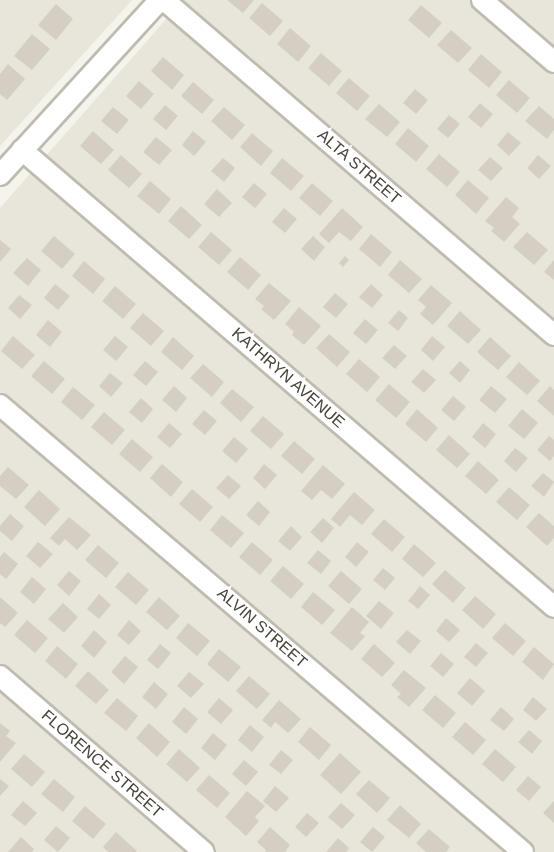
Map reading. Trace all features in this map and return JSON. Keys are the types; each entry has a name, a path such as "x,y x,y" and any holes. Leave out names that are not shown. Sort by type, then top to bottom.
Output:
{"street":[{"path":"0,175 162,0"},
{"name":"ALTA STREET","path":"162,0 554,335"},
{"path":"482,0 554,62"},
{"name":"KATHRYN AVENUE","path":"22,150 554,607"},
{"name":"ALVIN STREET","path":"0,405 523,852"},
{"name":"FLORENCE STREET","path":"0,676 204,852"}],"shaded area":[{"path":"0,0 132,0 0,146"},
{"path":"183,0 554,0 554,852 0,852 0,208"}],"building":[{"path":"227,0 254,0 243,13"},
{"path":"262,3 283,21 270,36 249,18"},
{"path":"56,4 73,19 56,40 38,25"},
{"path":"421,5 442,23 429,38 408,20"},
{"path":"290,28 311,46 298,62 277,44"},
{"path":"451,30 472,48 458,63 437,45"},
{"path":"32,34 50,49 32,70 14,56"},
{"path":"321,53 342,71 329,86 308,68"},
{"path":"481,54 502,72 489,88 468,70"},
{"path":"163,57 184,75 172,90 151,71"},
{"path":"8,64 25,79 7,100 0,94 0,74"},
{"path":"349,78 370,96 357,111 336,93"},
{"path":"509,80 530,98 517,113 496,95"},
{"path":"139,81 154,94 141,109 126,96"},
{"path":"193,82 214,100 202,114 181,96"},
{"path":"415,89 428,100 416,114 403,103"},
{"path":"480,103 493,114 481,128 468,117"},
{"path":"379,104 400,122 387,137 365,119"},
{"path":"165,105 178,116 166,130 153,119"},
{"path":"539,106 554,119 554,130 547,139 525,121"},
{"path":"113,107 129,120 117,134 101,121"},
{"path":"224,107 245,125 232,140 211,121"},
{"path":"449,115 460,124 448,138 437,129"},
{"path":"408,128 429,146 416,162 395,144"},
{"path":"93,131 114,150 101,164 80,146"},
{"path":"193,131 206,142 194,156 182,145"},
{"path":"508,132 521,143 509,156 497,145"},
{"path":"252,133 273,151 261,166 240,147"},
{"path":"156,137 172,150 159,165 143,152"},
{"path":"439,154 460,172 447,187 426,169"},
{"path":"121,155 142,174 129,188 108,170"},
{"path":"538,155 551,166 539,179 527,168"},
{"path":"490,157 503,168 491,181 478,170"},
{"path":"223,158 235,168 224,182 211,171"},
{"path":"282,158 304,176 291,191 270,173"},
{"path":"468,180 489,198 476,214 455,195"},
{"path":"150,181 171,199 159,214 137,196"},
{"path":"254,183 267,194 255,208 242,197"},
{"path":"312,183 333,201 320,216 299,198"},
{"path":"217,189 232,203 219,217 204,204"},
{"path":"506,197 519,208 512,217 520,224 504,242 491,231 494,228 485,221"},
{"path":"181,206 202,225 189,239 168,221"},
{"path":"284,208 297,219 285,233 272,222"},
{"path":"342,208 363,227 351,241 339,232 329,243 319,234"},
{"path":"211,232 232,250 219,265 198,247"},
{"path":"527,232 548,250 534,265 513,247"},
{"path":"371,234 392,252 380,267 359,249"},
{"path":"54,236 75,254 62,269 41,251"},
{"path":"313,236 325,247 314,261 301,249"},
{"path":"0,240 11,249 0,262"},
{"path":"345,256 349,260 343,267 339,263"},
{"path":"240,257 261,275 248,290 227,272"},
{"path":"27,258 41,270 28,286 13,273"},
{"path":"400,260 422,279 409,293 388,275"},
{"path":"554,260 554,280 544,272"},
{"path":"84,261 105,279 93,294 72,276"},
{"path":"269,283 291,301 274,320 261,309 264,306 255,299"},
{"path":"55,284 70,296 58,310 44,298"},
{"path":"371,284 383,295 372,308 359,297"},
{"path":"431,285 452,303 433,325 420,314 426,307 418,300"},
{"path":"115,286 136,304 123,319 102,301"},
{"path":"335,293 348,304 336,318 323,307"},
{"path":"19,295 32,305 20,319 8,308"},
{"path":"299,307 321,326 304,345 292,335 294,332 285,324"},
{"path":"399,310 408,318 398,331 388,323"},
{"path":"460,311 481,330 468,344 447,326"},
{"path":"143,313 164,331 151,346 130,328"},
{"path":"365,319 378,330 366,344 353,333"},
{"path":"48,320 62,332 50,347 36,335"},
{"path":"329,334 350,352 337,367 316,348"},
{"path":"13,336 35,355 22,369 1,351"},
{"path":"115,336 128,347 116,361 103,350"},
{"path":"432,336 445,347 433,361 421,350"},
{"path":"173,337 194,356 182,370 161,352"},
{"path":"490,337 511,356 498,370 477,352"},
{"path":"394,345 407,356 395,369 382,358"},
{"path":"359,359 380,377 367,392 346,374"},
{"path":"44,361 65,379 52,394 31,376"},
{"path":"145,361 158,372 146,386 133,375"},
{"path":"460,361 470,370 460,383 449,373"},
{"path":"519,362 540,381 527,395 506,377"},
{"path":"203,364 224,382 212,397 190,378"},
{"path":"423,369 436,380 424,393 411,382"},
{"path":"110,373 123,383 111,397 99,386"},
{"path":"389,384 410,402 396,418 375,400"},
{"path":"174,386 187,398 176,412 162,400"},
{"path":"491,386 507,399 495,413 479,400"},
{"path":"550,386 554,390 554,416 537,401"},
{"path":"73,387 95,405 82,420 61,402"},
{"path":"232,389 254,407 241,422 220,403"},
{"path":"453,396 466,407 454,421 441,410"},
{"path":"141,398 153,409 142,423 129,412"},
{"path":"417,409 438,428 426,442 405,424"},
{"path":"522,409 538,423 524,439 508,426"},
{"path":"204,410 217,421 205,435 192,424"},
{"path":"104,412 125,430 112,445 91,427"},
{"path":"263,416 284,434 271,449 250,431"},
{"path":"169,423 182,434 170,448 157,437"},
{"path":"483,423 496,434 485,448 472,437"},
{"path":"449,435 470,454 457,468 436,450"},
{"path":"549,436 554,440 554,456 550,461 537,450"},
{"path":"234,437 248,449 236,463 222,451"},
{"path":"132,439 153,457 140,472 119,454"},
{"path":"294,441 315,459 302,474 281,456"},
{"path":"515,448 528,458 516,472 504,461"},
{"path":"478,461 499,480 486,494 465,476"},
{"path":"162,464 183,482 171,497 150,478"},
{"path":"264,464 277,475 265,489 253,478"},
{"path":"323,465 345,484 332,499 321,490 312,500 301,491"},
{"path":"8,467 29,485 16,499 0,486 0,476"},
{"path":"543,473 554,482 544,497 531,486"},
{"path":"228,475 241,486 229,499 216,488"},
{"path":"509,487 530,505 517,520 496,502"},
{"path":"192,489 213,507 200,522 179,504"},
{"path":"39,490 60,509 45,526 24,507"},
{"path":"354,492 375,510 362,525 350,515 340,527 331,519"},
{"path":"258,501 270,512 259,526 246,515"},
{"path":"539,513 554,526 554,538 547,546 526,527"},
{"path":"10,514 24,526 12,541 0,531 0,526"},
{"path":"222,515 244,533 231,548 210,530"},
{"path":"69,517 91,535 77,550 65,539 59,546 50,538"},
{"path":"323,518 334,528 322,543 310,532"},
{"path":"384,519 405,537 392,552 371,534"},
{"path":"291,526 302,537 290,551 278,541"},
{"path":"38,542 53,554 40,568 26,556"},
{"path":"252,542 273,560 260,575 239,557"},
{"path":"357,542 369,552 356,567 345,557"},
{"path":"414,544 436,563 423,577 402,559"},
{"path":"98,545 119,563 106,578 85,560"},
{"path":"318,550 331,561 321,574 307,563"},
{"path":"4,552 18,564 6,579 0,574 0,557"},
{"path":"283,566 304,584 291,599 270,581"},
{"path":"383,568 395,578 385,590 373,580"},
{"path":"445,570 466,588 453,603 432,584"},
{"path":"69,571 81,581 69,596 57,585"},
{"path":"341,571 362,589 349,604 328,586"},
{"path":"128,572 149,590 136,605 115,587"},
{"path":"32,577 46,589 34,604 20,592"},
{"path":"420,586 430,595 418,609 408,601"},
{"path":"313,592 335,610 322,625 301,607"},
{"path":"99,594 111,605 99,619 87,609"},
{"path":"475,596 496,614 483,629 462,610"},
{"path":"0,597 18,613 5,627 0,623"},
{"path":"159,597 180,616 167,630 146,612"},
{"path":"379,601 394,613 381,629 366,616"},
{"path":"63,603 78,617 64,633 48,619"},
{"path":"352,607 369,622 360,633 365,636 352,651 330,633"},
{"path":"446,618 460,630 449,642 436,631"},
{"path":"27,620 48,638 35,653 14,635"},
{"path":"129,620 141,631 129,645 117,635"},
{"path":"188,623 210,641 197,656 176,638"},
{"path":"505,623 526,641 513,656 492,638"},
{"path":"94,630 107,642 94,658 81,646"},
{"path":"407,630 421,641 410,654 396,642"},
{"path":"476,643 488,653 476,667 464,657"},
{"path":"160,644 171,653 158,669 147,660"},
{"path":"374,644 395,663 382,677 361,659"},
{"path":"57,646 78,664 66,679 45,661"},
{"path":"534,647 554,664 543,680 522,662"},
{"path":"219,649 241,667 228,682 207,664"},
{"path":"441,653 454,664 443,677 430,666"},
{"path":"125,656 138,667 124,684 111,672"},
{"path":"404,670 426,688 409,707 397,697 401,694 391,685"},
{"path":"88,671 109,690 96,704 75,686"},
{"path":"189,672 204,684 191,698 177,686"},
{"path":"249,676 270,694 257,709 236,691"},
{"path":"470,678 485,691 472,706 457,693"},
{"path":"154,682 168,694 156,709 142,697"},
{"path":"435,695 456,713 443,728 422,710"},
{"path":"533,697 547,709 536,721 523,710"},
{"path":"117,698 138,716 126,731 104,713"},
{"path":"219,698 233,710 221,724 207,712"},
{"path":"279,700 301,719 288,733 275,722 271,728 262,720"},
{"path":"184,707 198,719 186,734 172,722"},
{"path":"501,707 514,719 504,731 490,720"},
{"path":"465,722 486,740 473,755 452,737"},
{"path":"0,723 10,731 6,736 16,743 0,762"},
{"path":"149,723 170,742 157,757 136,738"},
{"path":"250,725 264,737 252,752 238,740"},
{"path":"310,727 331,745 319,760 298,742"},
{"path":"529,730 542,741 532,754 518,742"},
{"path":"213,733 227,745 215,760 201,748"},
{"path":"179,749 200,768 187,782 166,764"},
{"path":"495,749 516,767 503,782 482,764"},
{"path":"281,750 293,760 281,774 269,765"},
{"path":"340,753 361,772 341,794 320,775"},
{"path":"24,754 45,772 32,787 11,769"},
{"path":"244,760 258,772 246,786 232,774"},
{"path":"209,775 230,793 217,808 196,790"},
{"path":"528,776 541,787 529,801 516,790"},
{"path":"0,779 9,786 0,796"},
{"path":"54,779 75,797 63,812 41,794"},
{"path":"369,780 390,798 377,813 356,794"},
{"path":"275,786 289,798 276,812 263,801"},
{"path":"247,791 265,806 255,817 259,821 246,836 225,817"},
{"path":"23,801 37,813 25,826 11,815"},
{"path":"554,801 554,823 543,813"},
{"path":"341,803 355,815 342,829 328,817"},
{"path":"400,805 421,824 409,838 387,820"},
{"path":"85,806 106,824 93,839 72,821"},
{"path":"307,813 319,823 306,837 295,827"},
{"path":"56,826 70,838 58,852 44,840"},
{"path":"270,827 290,845 285,852 265,852 266,850 257,842"},
{"path":"373,827 385,837 372,852 360,842"},
{"path":"429,829 450,847 446,852 426,852 416,843"},
{"path":"116,832 137,851 108,852 103,847"},
{"path":"21,837 34,849 32,852 8,852"},
{"path":"338,838 349,848 346,852 326,852"}]}
